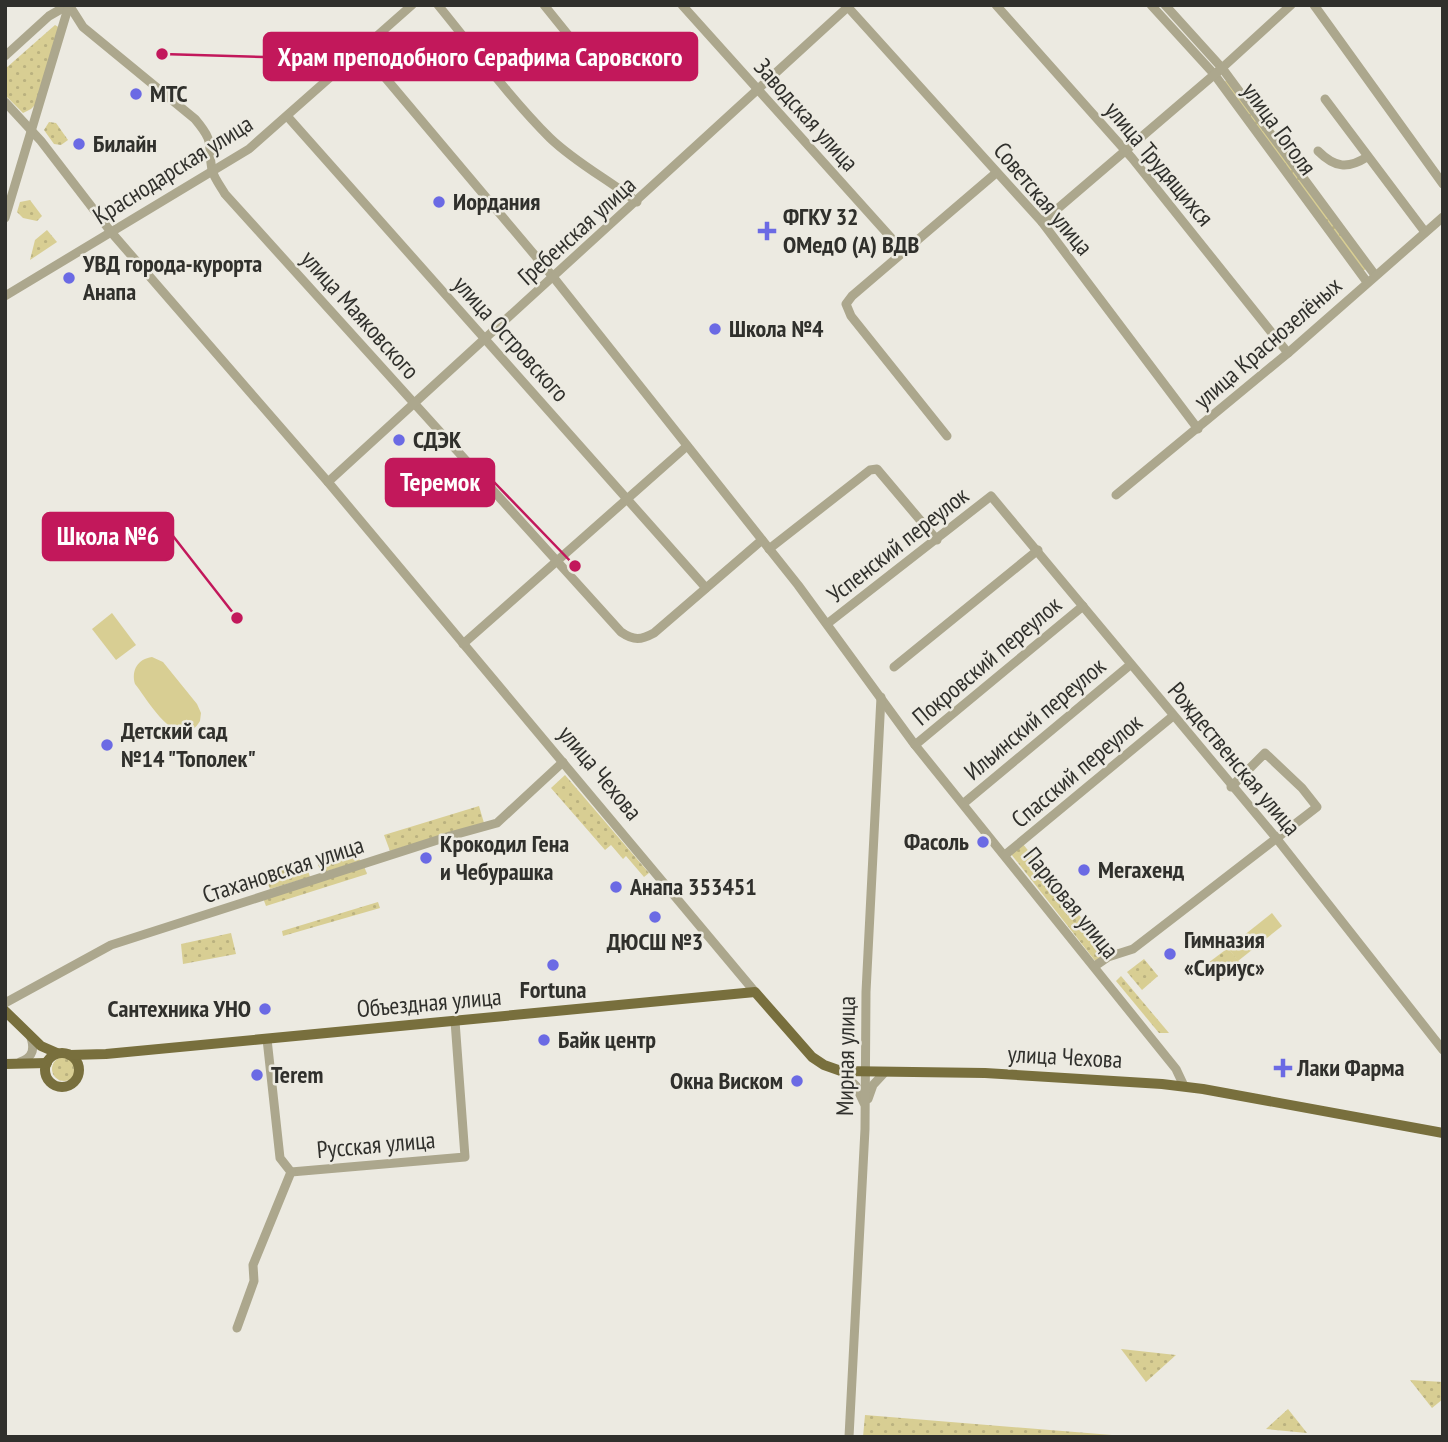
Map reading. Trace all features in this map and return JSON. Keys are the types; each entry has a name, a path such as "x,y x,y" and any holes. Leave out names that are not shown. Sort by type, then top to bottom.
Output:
{"main road":[{"name":"улица Чехова","path":"755,992 812,1057 841,1071 985,1073 1184,1086"},
{"name":"Объездная улица","path":"70,1055 106,1054 755,992"},
{"path":"5,1011 45,1048 75,1058 79,1068 77,1079"},
{"path":"57,1053 47,1063 46,1074 55,1086 65,1087 77,1079 88,1064 106,1054"},
{"path":"10,1064 47,1063"},
{"path":"1184,1086 1443,1133"}],"street":[{"path":"5,56 48,16 69,5"},
{"path":"5,218 69,5"},
{"name":"улица Маяковского","path":"69,5 83,27 195,119 212,145 212,172 225,194 621,632 629,638 642,640 654,633 706,588"},
{"name":"Краснодарская улица","path":"5,296 249,149 412,5"},
{"path":"438,5 550,137 581,164 612,182 637,202"},
{"path":"544,5 594,67"},
{"name":"Заводская улица","path":"682,5 903,251"},
{"name":"улица Трудящихся","path":"996,5 1125,150 1288,353"},
{"name":"улица Гоголя","path":"1152,5 1218,71 1367,282"},
{"name":"улица Гоголя","path":"1165,5 1375,275"},
{"path":"1042,222 1291,5"},
{"path":"1314,5 1443,184"},
{"name":"Гребенская улица","path":"328,482 554,278 848,6"},
{"name":"Советская улица","path":"848,6 1042,222 1198,429"},
{"name":"Парковая улица","path":"362,50 554,278 762,540 915,745 1095,966 1176,1069 1184,1086"},
{"path":"1325,99 1425,232"},
{"name":"улица Чехова","path":"5,102 32,131 111,232 328,482 755,992"},
{"name":"улица Островского","path":"287,116 706,588"},
{"path":"1318,151 1325,158 1345,166 1352,166 1367,157"},
{"path":"947,436 851,316 846,304 903,251 996,173"},
{"name":"улица Краснозелёных","path":"1116,495 1288,353 1443,217"},
{"path":"463,644 687,446"},
{"path":"769,549 870,470 877,469 937,540"},
{"name":"Успенский переулок","path":"827,624 992,496"},
{"name":"Рождественская улица","path":"992,496 1231,787 1277,839 1443,1050"},
{"path":"706,588 762,540"},
{"path":"894,667 1038,551"},
{"name":"Покровский переулок","path":"915,745 1083,606"},
{"name":"Ильинский переулок","path":"964,803 1130,665"},
{"name":"Мирная улица","path":"849,1437 865,1107 866,992 881,698"},
{"name":"Спасский переулок","path":"1005,855 1173,716"},
{"name":"Рождественская улица","path":"1231,787 1265,753 1302,788 1317,807 1277,839"},
{"name":"Стахановская улица","path":"5,1003 111,945 497,823 563,762"},
{"path":"1095,966 1108,957 1133,949 1277,839"},
{"name":"Русская улица","path":"290,1172 465,1157 455,1021"},
{"path":"10,1064 30,1057 33,1052 30,1035"},
{"path":"237,1328 254,1281 254,1265 290,1172 280,1158 267,1039"},
{"path":"841,1071 856,1086 865,1107"},
{"path":"865,1107 873,1085 885,1072"}],"shaded area":[{"path":"55,25 60,28 35,105 23,113 5,95 5,69"},
{"path":"1228,79 1367,268 1362,272 1223,83"},
{"path":"49,122 56,123 68,140 61,145 54,144 44,130"},
{"path":"30,200 42,216 37,221 23,218 17,212 20,202"},
{"path":"47,230 57,242 30,260 35,240"},
{"path":"112,613 136,645 116,660 92,629"},
{"path":"152,657 163,662 197,704 201,713 200,721 192,730 183,732 164,722 135,684 137,666"},
{"path":"565,775 649,873 644,877 626,856 623,859 611,845 605,850 551,788"},
{"path":"479,806 484,823 390,851 384,835"},
{"path":"1023,844 1109,953 1096,962 1011,854"},
{"path":"355,846 360,861 321,873 316,858"},
{"path":"305,861 310,877 270,889 264,873"},
{"path":"364,866 367,874 266,906 263,898"},
{"path":"378,902 380,908 283,936 282,931"},
{"path":"1272,913 1282,926 1238,961 1228,948"},
{"path":"231,933 236,954 183,964 181,944"},
{"path":"1228,948 1241,964 1221,980 1208,963"},
{"path":"1144,959 1158,976 1142,990 1127,972"},
{"path":"1121,976 1169,1033 1159,1033 1116,981"},
{"path":"64,1057 73,1060 76,1069 73,1078 64,1081 55,1078 52,1069 55,1060"},
{"path":"1121,1349 1176,1355 1146,1382"},
{"path":"1410,1380 1443,1382 1443,1399 1432,1408"},
{"path":"1288,1409 1307,1433 1266,1429"},
{"path":"865,1415 1137,1437 863,1437"}],"place":[{"name":"Храм преподобного Серафима Саровского","path":"162,54"},
{"name":"МТС","path":"136,94"},
{"name":"Билайн","path":"79,144"},
{"name":"Иордания","path":"439,202"},
{"name":"ФГКУ 32 ОМедО (А) ВДВ","path":"767,231"},
{"name":"УВД города-курорта Анапа","path":"69,278"},
{"name":"Школа №4","path":"715,329"},
{"name":"СДЭК","path":"399,440"},
{"name":"Теремок","path":"575,566"},
{"name":"Школа №6","path":"237,618"},
{"name":"Детский сад №14 \"Тополек\"","path":"107,745"},
{"name":"Фасоль","path":"983,842"},
{"name":"Крокодил Гена и Чебурашка","path":"426,858"},
{"name":"Мегахенд","path":"1084,870"},
{"name":"Анапа 353451","path":"616,887"},
{"name":"ДЮСШ №3","path":"655,917"},
{"name":"Гимназия «Сириус»","path":"1170,954"},
{"name":"Fortuna","path":"553,965"},
{"name":"Сантехника УНО","path":"265,1009"},
{"name":"Байк центр","path":"544,1040"},
{"name":"Лаки Фарма","path":"1283,1068"},
{"name":"Terem","path":"257,1075"},
{"name":"Окна Виском","path":"797,1081"}]}
